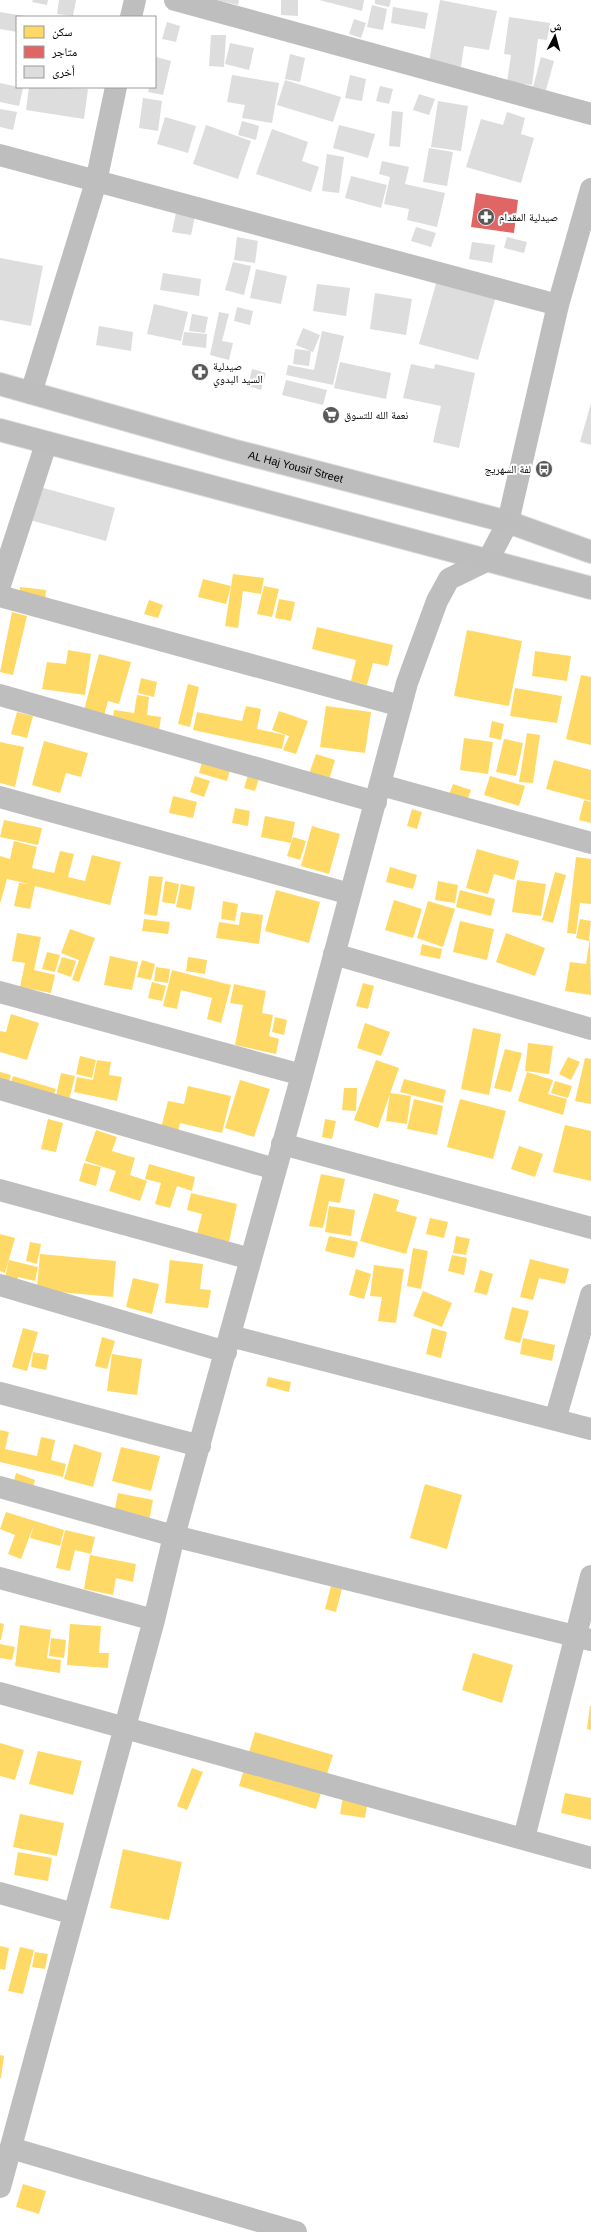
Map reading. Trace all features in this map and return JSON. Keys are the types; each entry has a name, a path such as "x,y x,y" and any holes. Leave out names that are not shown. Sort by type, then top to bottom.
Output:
{"main road":[{"name":"AL Haj Yousif Street","path":"0,384 232,450 508,522 591,552"},
{"path":"0,430 46,444 591,588"}],"street":[{"path":"131,16 135,0"},
{"path":"175,0 591,114"},
{"path":"31,393 96,182 116,88"},
{"path":"0,155 558,305"},
{"path":"0,2187 154,1620 174,1536 302,1075 407,683 437,601 449,579 488,560 508,522 558,305 591,189"},
{"path":"0,585 46,444"},
{"path":"0,596 401,706"},
{"path":"0,695 378,794 591,842"},
{"path":"0,797 350,894"},
{"path":"334,954 591,1029"},
{"path":"0,992 302,1075"},
{"path":"0,1089 276,1169"},
{"path":"282,1144 591,1228"},
{"path":"0,1190 251,1259"},
{"path":"0,1285 228,1344 591,1429"},
{"path":"555,1420 591,1295"},
{"path":"0,1393 200,1446"},
{"path":"0,1487 174,1536 584,1638"},
{"path":"524,1838 584,1638 591,1576"},
{"path":"0,1578 154,1620"},
{"path":"0,1693 524,1838 591,1858"},
{"path":"0,1894 74,1914"},
{"path":"11,2148 296,2232"}],"building: سكن":[{"path":"233,574 264,578 261,594 243,591 238,628 225,626"},
{"path":"203,579 231,586 226,604 198,597"},
{"path":"264,586 279,589 272,617 257,614"},
{"path":"20,587 46,590 45,602 19,599"},
{"path":"279,599 295,602 291,621 275,618"},
{"path":"149,600 163,605 158,618 144,614"},
{"path":"12,612 27,616 13,675 0,672"},
{"path":"317,627 393,645 388,666 373,663 367,685 351,681 356,660 312,649"},
{"path":"467,630 522,641 509,706 454,696"},
{"path":"68,650 91,654 85,695 42,689 47,662 66,664"},
{"path":"535,651 571,656 567,681 532,676"},
{"path":"99,654 131,662 119,704 108,701 103,719 83,714"},
{"path":"581,675 591,677 591,745 566,739"},
{"path":"141,678 157,682 154,697 138,693"},
{"path":"188,684 199,687 190,727 178,724"},
{"path":"515,688 562,696 557,723 510,716"},
{"path":"137,695 149,697 147,715 161,717 159,731 112,724 114,710 134,713"},
{"path":"246,706 261,709 257,729 285,735 282,749 193,730 197,712 242,721"},
{"path":"326,706 371,712 365,753 320,747"},
{"path":"279,711 308,721 296,754 283,750 289,736 272,730"},
{"path":"17,712 33,716 27,738 11,734"},
{"path":"492,721 504,724 501,740 489,737"},
{"path":"527,733 540,735 533,783 519,782"},
{"path":"464,738 493,742 488,774 460,770"},
{"path":"504,739 523,743 516,776 496,772"},
{"path":"44,741 88,753 81,777 66,773 60,793 32,785"},
{"path":"0,742 24,747 15,787 0,783"},
{"path":"204,754 232,762 227,781 199,773"},
{"path":"316,754 335,760 329,780 309,774"},
{"path":"554,760 591,770 591,801 546,789"},
{"path":"249,772 260,776 255,791 244,788"},
{"path":"195,776 210,781 204,797 190,792"},
{"path":"490,776 525,786 519,806 484,795"},
{"path":"453,784 471,790 466,803 448,798"},
{"path":"173,796 197,802 193,818 169,813"},
{"path":"584,800 591,802 591,823 579,820"},
{"path":"235,808 250,811 248,826 232,823"},
{"path":"412,809 422,812 417,829 407,826"},
{"path":"265,816 295,822 291,843 261,837"},
{"path":"4,820 42,828 38,845 0,837"},
{"path":"312,826 340,834 329,874 301,866"},
{"path":"293,837 306,841 300,860 287,856"},
{"path":"14,841 37,847 32,868 54,873 60,851 74,854 68,877 85,881 92,855 121,862 110,905 35,886 30,909 14,906 19,883 29,884 7,879 0,904 0,856 10,859"},
{"path":"477,849 519,861 514,880 494,874 488,894 466,888"},
{"path":"576,857 591,859 591,904 580,903 576,934 567,933"},
{"path":"390,867 417,875 413,889 386,882"},
{"path":"555,872 566,875 553,923 542,920"},
{"path":"149,876 163,877 157,916 144,914"},
{"path":"517,880 546,884 541,916 512,912"},
{"path":"165,881 179,884 175,904 162,902"},
{"path":"438,881 458,885 455,903 435,900"},
{"path":"181,884 195,887 191,910 176,907"},
{"path":"276,890 320,902 309,943 265,931"},
{"path":"460,890 495,899 491,916 456,907"},
{"path":"394,900 422,909 413,938 385,930"},
{"path":"223,901 238,904 235,921 221,919"},
{"path":"428,901 455,909 443,947 417,938"},
{"path":"241,912 263,915 259,944 216,938 219,922 239,925"},
{"path":"144,919 170,922 168,934 142,931"},
{"path":"580,919 591,921 589,941 576,938"},
{"path":"460,921 494,929 487,960 453,952"},
{"path":"70,929 95,938 79,982 72,980 79,960 61,953"},
{"path":"17,933 41,937 34,970 55,975 51,993 20,987 25,963 12,961"},
{"path":"506,933 545,948 535,976 496,962"},
{"path":"590,938 591,995 565,991 570,962 586,964"},
{"path":"422,944 442,949 440,959 420,955"},
{"path":"47,952 60,955 55,972 42,969"},
{"path":"110,956 138,962 132,990 104,985"},
{"path":"62,957 76,961 71,977 57,972"},
{"path":"188,957 207,960 205,974 186,971"},
{"path":"142,960 155,964 151,980 137,977"},
{"path":"156,967 170,969 168,983 154,981"},
{"path":"172,970 231,985 221,1023 207,1019 212,998 181,990 177,1009 163,1006"},
{"path":"152,982 166,986 162,1001 148,998"},
{"path":"363,983 374,986 368,1009 356,1006"},
{"path":"234,984 266,991 262,1013 273,1015 269,1036 279,1039 276,1054 235,1045 243,1005 230,1003"},
{"path":"11,1014 39,1023 27,1060 0,1052 0,1031 6,1032"},
{"path":"275,1017 287,1020 284,1035 272,1032"},
{"path":"365,1023 390,1032 381,1056 357,1048"},
{"path":"473,1028 501,1034 489,1095 461,1089"},
{"path":"528,1043 553,1046 549,1074 525,1071"},
{"path":"505,1049 522,1053 511,1092 494,1088"},
{"path":"80,1056 96,1060 92,1078 76,1074"},
{"path":"568,1057 580,1062 571,1080 559,1074"},
{"path":"585,1058 591,1059 591,1104 575,1101"},
{"path":"97,1060 111,1062 109,1075 122,1077 117,1101 74,1092 77,1077 93,1080"},
{"path":"376,1060 399,1068 378,1128 354,1120"},
{"path":"0,1072 11,1075 7,1088 0,1086"},
{"path":"527,1072 553,1080 548,1094 567,1099 563,1115 518,1101"},
{"path":"61,1073 75,1076 68,1104 55,1101"},
{"path":"13,1076 56,1089 51,1102 9,1089"},
{"path":"404,1079 446,1090 443,1103 400,1092"},
{"path":"240,1080 270,1089 254,1137 225,1128"},
{"path":"555,1081 572,1086 568,1098 551,1093"},
{"path":"188,1086 231,1096 222,1133 180,1123 177,1136 160,1132 168,1101 184,1104"},
{"path":"344,1088 357,1088 356,1111 342,1110"},
{"path":"390,1093 411,1096 407,1124 386,1121"},
{"path":"414,1099 443,1106 437,1135 407,1129"},
{"path":"460,1099 506,1111 493,1159 447,1147"},
{"path":"48,1119 63,1123 56,1152 41,1149"},
{"path":"325,1119 336,1121 332,1139 322,1137"},
{"path":"565,1125 591,1131 591,1181 553,1172"},
{"path":"96,1130 117,1137 112,1151 135,1158 130,1175 147,1181 140,1201 109,1191 116,1171 85,1161"},
{"path":"519,1146 543,1154 535,1177 511,1169"},
{"path":"84,1163 101,1167 96,1186 79,1181"},
{"path":"149,1164 195,1177 192,1191 177,1186 170,1208 155,1204 161,1183 145,1179"},
{"path":"321,1174 345,1179 340,1203 329,1201 323,1228 309,1226"},
{"path":"191,1193 237,1204 229,1242 197,1234 202,1214 187,1210"},
{"path":"374,1193 399,1200 396,1211 417,1217 406,1254 360,1241"},
{"path":"329,1206 355,1210 351,1236 325,1232"},
{"path":"430,1218 448,1222 444,1238 426,1234"},
{"path":"0,1234 15,1238 5,1273 0,1271"},
{"path":"329,1236 358,1242 354,1258 325,1251"},
{"path":"456,1236 470,1239 466,1255 453,1253"},
{"path":"30,1242 41,1244 37,1264 26,1261"},
{"path":"413,1248 428,1251 421,1289 407,1286"},
{"path":"40,1254 116,1261 113,1297 49,1291 36,1299"},
{"path":"452,1255 467,1258 464,1275 448,1271"},
{"path":"530,1259 569,1269 565,1284 539,1278 533,1300 520,1297"},
{"path":"9,1260 38,1267 35,1281 18,1277 14,1293 2,1290"},
{"path":"170,1260 203,1264 200,1289 211,1290 208,1308 165,1303"},
{"path":"374,1265 404,1269 396,1323 378,1321 382,1297 370,1296"},
{"path":"356,1269 371,1274 364,1299 349,1295"},
{"path":"480,1270 493,1274 487,1295 474,1292"},
{"path":"133,1278 159,1284 152,1314 126,1307"},
{"path":"423,1291 452,1303 442,1327 413,1316"},
{"path":"512,1307 529,1311 520,1343 504,1339"},
{"path":"23,1328 38,1332 27,1371 12,1367"},
{"path":"432,1328 447,1332 441,1358 426,1354"},
{"path":"102,1337 115,1341 107,1369 95,1366"},
{"path":"523,1338 555,1345 552,1361 520,1354"},
{"path":"33,1352 49,1355 46,1370 31,1367"},
{"path":"112,1354 142,1359 137,1395 107,1391"},
{"path":"268,1377 291,1382 289,1392 266,1386"},
{"path":"0,1430 9,1432 5,1449 37,1456 41,1437 55,1440 51,1460 66,1464 63,1477 0,1462"},
{"path":"74,1444 102,1453 93,1487 64,1479"},
{"path":"121,1447 160,1456 151,1491 112,1481"},
{"path":"16,1473 35,1480 32,1490 13,1484"},
{"path":"425,1484 462,1495 447,1549 410,1538"},
{"path":"118,1493 153,1500 149,1521 114,1514"},
{"path":"6,1512 64,1530 60,1546 30,1538 34,1525 21,1559 8,1554 15,1535 0,1529"},
{"path":"65,1530 95,1537 91,1554 75,1550 70,1571 56,1568"},
{"path":"90,1555 136,1564 133,1582 116,1578 113,1595 84,1589"},
{"path":"331,1586 342,1589 336,1612 325,1609"},
{"path":"0,1623 4,1624 1,1640 0,1640"},
{"path":"70,1624 101,1626 99,1653 109,1653 108,1668 67,1665"},
{"path":"20,1625 51,1630 47,1658 61,1660 60,1673 15,1666"},
{"path":"51,1638 66,1640 64,1658 49,1656"},
{"path":"0,1644 15,1647 12,1660 0,1658"},
{"path":"473,1653 513,1665 502,1703 462,1690"},
{"path":"591,1706 591,1730 587,1729"},
{"path":"255,1732 333,1755 316,1809 239,1786"},
{"path":"0,1743 24,1750 15,1780 0,1776"},
{"path":"38,1751 82,1761 73,1795 29,1784"},
{"path":"192,1768 203,1772 187,1810 177,1806"},
{"path":"345,1785 370,1789 365,1818 340,1814"},
{"path":"565,1793 591,1798 591,1820 561,1813"},
{"path":"20,1814 64,1823 57,1856 13,1847"},
{"path":"123,1849 182,1862 169,1920 110,1908"},
{"path":"18,1852 52,1858 48,1881 14,1875"},
{"path":"0,1946 9,1948 5,1970 0,1969"},
{"path":"20,1947 34,1950 23,1994 8,1991"},
{"path":"35,1952 48,1954 45,1969 32,1967"},
{"path":"0,2055 4,2056 1,2078 0,2078"},
{"path":"23,2184 46,2191 39,2214 16,2207"}],"building: متاجر":[{"path":"476,193 518,200 514,233 471,227"}],"building: أخرى":[{"path":"33,0 48,0 47,5 32,2"},
{"path":"59,0 76,0 73,16 57,14"},
{"path":"216,0 239,0 238,5"},
{"path":"281,0 298,0 298,16 281,15"},
{"path":"319,0 364,0 362,11"},
{"path":"375,0 391,0 389,7 375,4"},
{"path":"440,0 497,11 489,50 464,46 461,67 429,62"},
{"path":"372,5 387,9 383,30 367,27"},
{"path":"393,7 428,13 425,29 391,23"},
{"path":"0,12 24,16 16,16 16,32 0,29"},
{"path":"509,17 550,23 547,40 538,39 532,85 507,82 511,55 504,54"},
{"path":"354,19 366,23 361,38 349,34"},
{"path":"167,22 180,26 176,42 162,39"},
{"path":"211,35 226,35 224,67 209,66"},
{"path":"230,43 254,48 249,70 225,64"},
{"path":"290,54 305,58 300,82 285,79"},
{"path":"156,57 171,61 163,95 148,92 149,88 156,88"},
{"path":"541,57 554,61 546,90 533,87"},
{"path":"232,75 279,83 272,123 242,118 245,105 227,102"},
{"path":"350,75 366,79 362,101 345,98"},
{"path":"285,80 341,97 333,122 277,105"},
{"path":"0,83 16,86 16,88 23,88 19,106 0,102"},
{"path":"380,86 393,89 389,104 376,101"},
{"path":"29,88 88,89 84,119 26,110"},
{"path":"419,94 435,99 429,115 413,110"},
{"path":"143,98 162,101 158,131 139,128"},
{"path":"438,101 468,106 461,151 431,147"},
{"path":"0,109 17,112 13,130 0,127"},
{"path":"392,111 403,112 400,147 389,146"},
{"path":"507,112 525,118 521,134 534,138 521,183 466,167 481,119 503,125"},
{"path":"165,117 196,126 188,153 157,144"},
{"path":"242,121 259,126 256,140 238,135"},
{"path":"206,125 251,141 238,179 193,164"},
{"path":"339,125 375,134 368,158 333,148"},
{"path":"272,129 308,142 302,161 319,167 311,192 256,174"},
{"path":"429,148 453,152 447,186 423,182"},
{"path":"327,154 344,157 339,193 322,191"},
{"path":"382,161 409,167 405,184 445,193 437,227 407,220 409,209 384,204 390,177 379,174"},
{"path":"351,176 387,185 381,208 345,198"},
{"path":"178,203 197,207 191,235 172,232"},
{"path":"416,227 436,233 431,247 411,241"},
{"path":"237,237 258,241 255,263 234,260"},
{"path":"507,237 527,242 524,253 504,248"},
{"path":"472,242 495,245 492,263 469,259"},
{"path":"0,258 43,266 31,326 0,320"},
{"path":"233,262 251,266 244,295 225,290"},
{"path":"256,269 287,276 281,304 250,298"},
{"path":"163,273 201,279 199,296 160,290"},
{"path":"437,280 496,296 478,360 419,344"},
{"path":"317,284 350,288 346,316 313,311"},
{"path":"375,293 412,299 406,335 370,329"},
{"path":"154,304 188,312 181,341 147,334"},
{"path":"237,307 253,311 250,325 234,321"},
{"path":"219,312 229,314 222,341 233,343 229,360 210,355"},
{"path":"192,314 208,317 205,333 189,331"},
{"path":"99,326 133,332 131,351 96,345"},
{"path":"303,328 320,335 313,352 296,345"},
{"path":"322,331 344,336 333,385 286,375 288,365 314,370"},
{"path":"184,332 207,334 206,348 182,345"},
{"path":"295,349 311,351 309,366 293,364"},
{"path":"340,362 391,373 386,399 334,388"},
{"path":"411,364 434,369 435,364 475,373 459,448 433,442 441,406 403,398"},
{"path":"252,369 266,373 261,390 248,386"},
{"path":"286,380 327,390 323,405 282,395"},
{"path":"591,403 591,445 580,442"},
{"path":"40,487 115,508 106,541 30,520"}],"place":[{"name":"صيدلية المقدام","path":"486,217"},
{"name":"صيدلية السيد البدوي","path":"200,372"},
{"name":"نعمة الله للتسوق","path":"331,415"},
{"name":"لفة السهريج","path":"544,469"}]}
